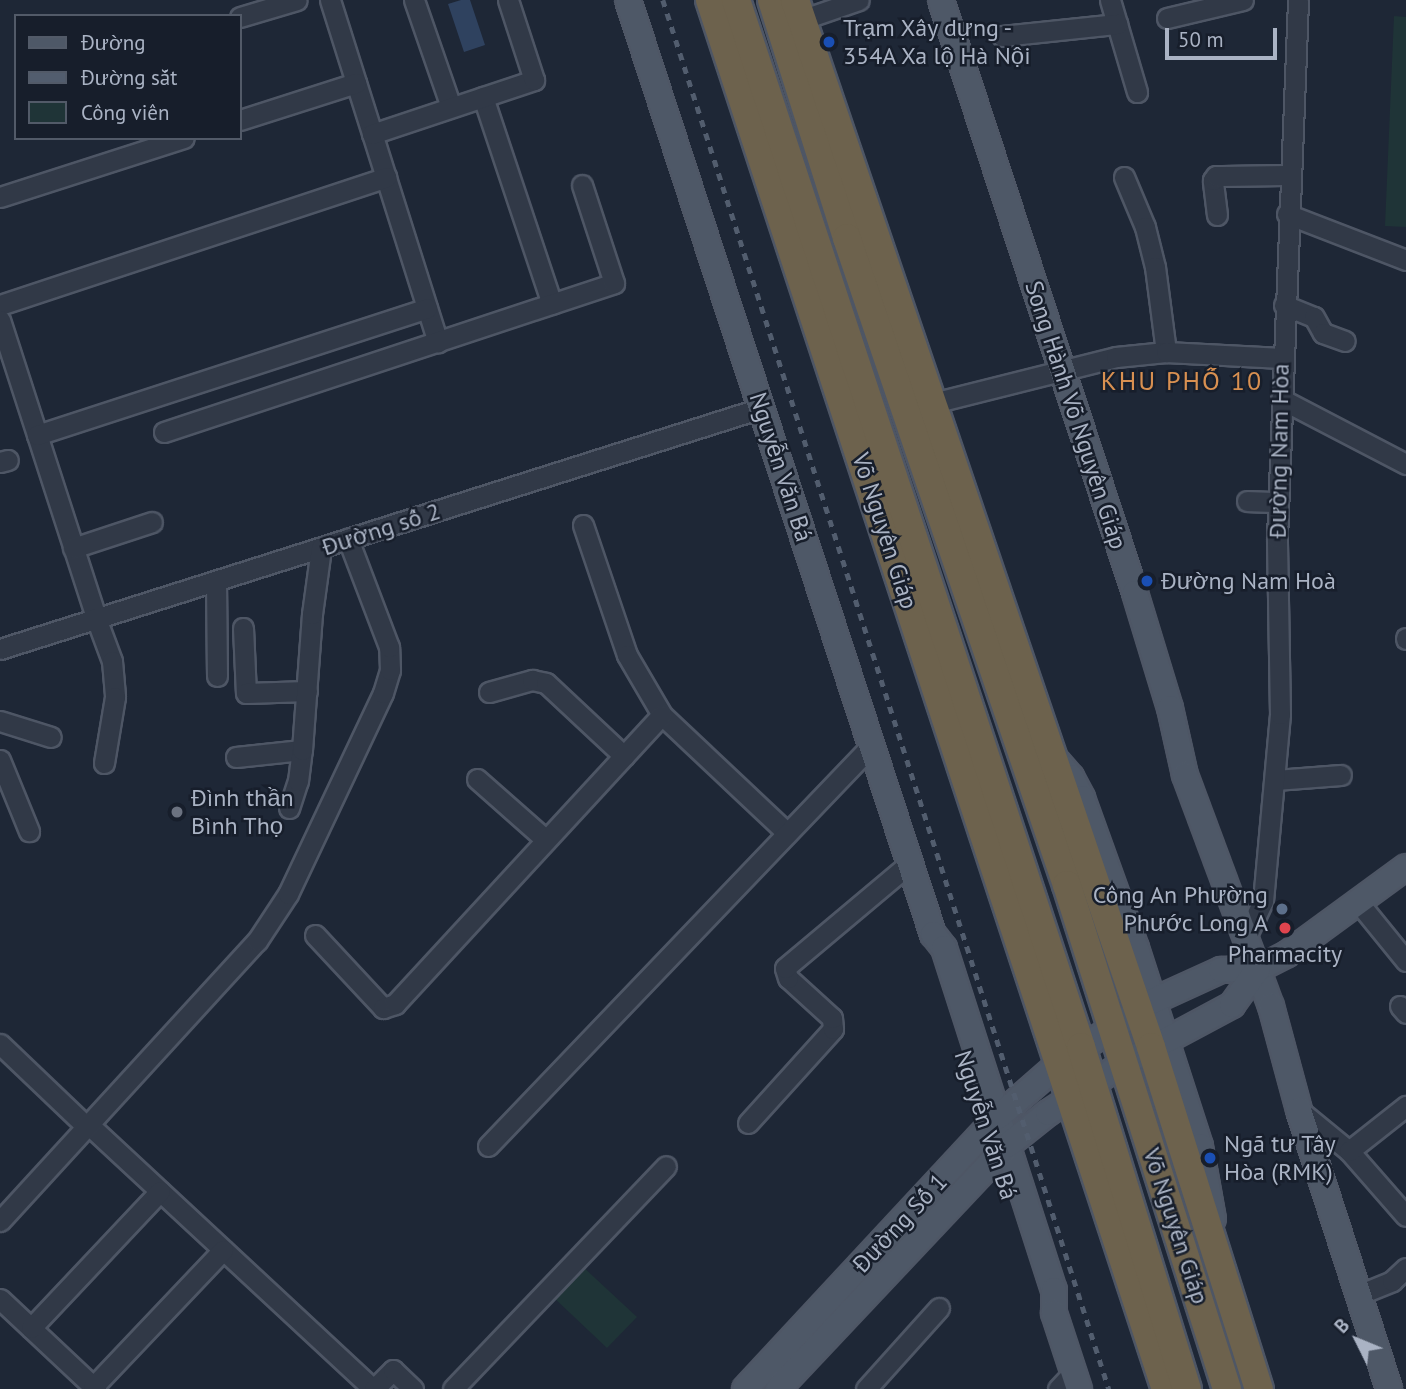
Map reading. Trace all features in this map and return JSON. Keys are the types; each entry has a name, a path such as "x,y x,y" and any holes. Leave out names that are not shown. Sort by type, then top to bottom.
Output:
{"highway":[{"name":"Võ Nguyên Giáp","path":"710,0 1071,1055"},
{"name":"Võ Nguyên Giáp","path":"736,0 1071,1055"},
{"path":"772,0 852,252 1101,991 1145,1005"},
{"path":"798,10 1090,870 1145,1005"},
{"path":"1080,926 1090,870"},
{"name":"Võ Nguyên Giáp","path":"1101,991 1227,1389"},
{"name":"Võ Nguyên Giáp","path":"1145,1005 1259,1389"},
{"path":"1071,1055 1166,1389"},
{"name":"Võ Nguyên Giáp","path":"1081,1090 1187,1389"}],"main road":[{"name":"Nguyễn Văn Bá","path":"628,0 933,934 944,948 1040,1295 1054,1312 1070,1384"},
{"name":"Song Hành Võ Nguyên Giáp","path":"941,0 1171,708 1185,775 1258,969 1299,1110 1390,1389"},
{"path":"1052,757 1071,777 1082,798 1145,1005"},
{"path":"1258,969 1287,954 1406,867"},
{"name":"Đường Số 1","path":"745,1389 993,1123 1071,1055 1145,1005 1221,970 1258,969"},
{"name":"Đường Số 1","path":"779,1389 1002,1151 1081,1090 1158,1043 1232,1005 1258,969"}],"street":[{"path":"242,16 297,0"},
{"path":"330,0 438,341"},
{"path":"414,0 451,107"},
{"path":"372,134 534,80 508,0"},
{"path":"798,10 859,0"},
{"path":"1110,0 1137,92"},
{"path":"1167,18 1214,4 1243,0"},
{"name":"Đường Nam Hòa","path":"1245,939 1264,901 1280,714 1278,502 1287,215 1297,72 1298,0"},
{"path":"1002,36 1117,24"},
{"path":"242,119 356,83"},
{"path":"483,97 552,304"},
{"path":"0,197 178,140"},
{"path":"1217,215 1213,180 1216,176 1290,175"},
{"path":"0,305 386,177"},
{"path":"1124,177 1145,227 1155,267 1166,352"},
{"path":"164,432 614,283 582,185"},
{"path":"1287,215 1406,260"},
{"path":"1284,305 1314,317 1323,332 1345,341"},
{"path":"37,435 427,308"},
{"path":"0,320 114,673 115,697 104,763"},
{"path":"933,403 1116,357 1166,352 1282,358"},
{"path":"1281,399 1406,464"},
{"name":"Đường số 2","path":"0,649 761,408"},
{"path":"1247,501 1278,502"},
{"path":"73,548 152,522"},
{"path":"583,525 627,655 662,715 787,833"},
{"path":"0,1222 246,954 278,913 383,693 390,670 389,647 348,539"},
{"path":"289,808 298,781 302,750 321,548"},
{"path":"216,581 217,676"},
{"path":"243,628 246,693 307,691"},
{"path":"489,692 533,680 546,683 624,756"},
{"path":"315,935 383,1008 396,1004 662,715"},
{"path":"0,721 51,737"},
{"path":"488,1146 872,745"},
{"path":"236,757 302,750"},
{"path":"0,760 29,831"},
{"path":"1275,780 1341,775"},
{"path":"477,779 546,840"},
{"path":"748,1123 833,1029 832,1018 788,978 785,968 910,863"},
{"path":"1358,902 1406,961"},
{"path":"0,1044 373,1389 393,1370 401,1385"},
{"path":"1349,1151 1406,1106"},
{"path":"1299,1110 1349,1151 1406,1216"},
{"path":"453,1389 666,1166"},
{"path":"32,1328 160,1191"},
{"path":"0,1299 94,1388 223,1250"},
{"path":"1358,1295 1392,1282 1406,1268"},
{"path":"866,1389 939,1308"}],"green space":[{"path":"1394,16 1406,17 1406,227 1385,226"},
{"path":"581,1265 637,1317 607,1348 552,1296"}],"water":[{"path":"470,0 485,45 464,52 448,4"}],"railway":[{"path":"663,0 1109,1389"}],"place":[{"name":"Trạm Xây dựng - 354A Xa lộ Hà Nội","path":"829,42"},
{"name":"Đường Nam Hoà","path":"1147,581"},
{"name":"Đình thần Bình Thọ","path":"177,812"},
{"name":"Công An Phường Phước Long A","path":"1282,909"},
{"name":"Pharmacity","path":"1285,928"},
{"name":"Ngã tư Tây Hòa (RMK)","path":"1210,1158"}],"district":[{"name":"KHU PHỐ 10","path":"1182,381"}]}
